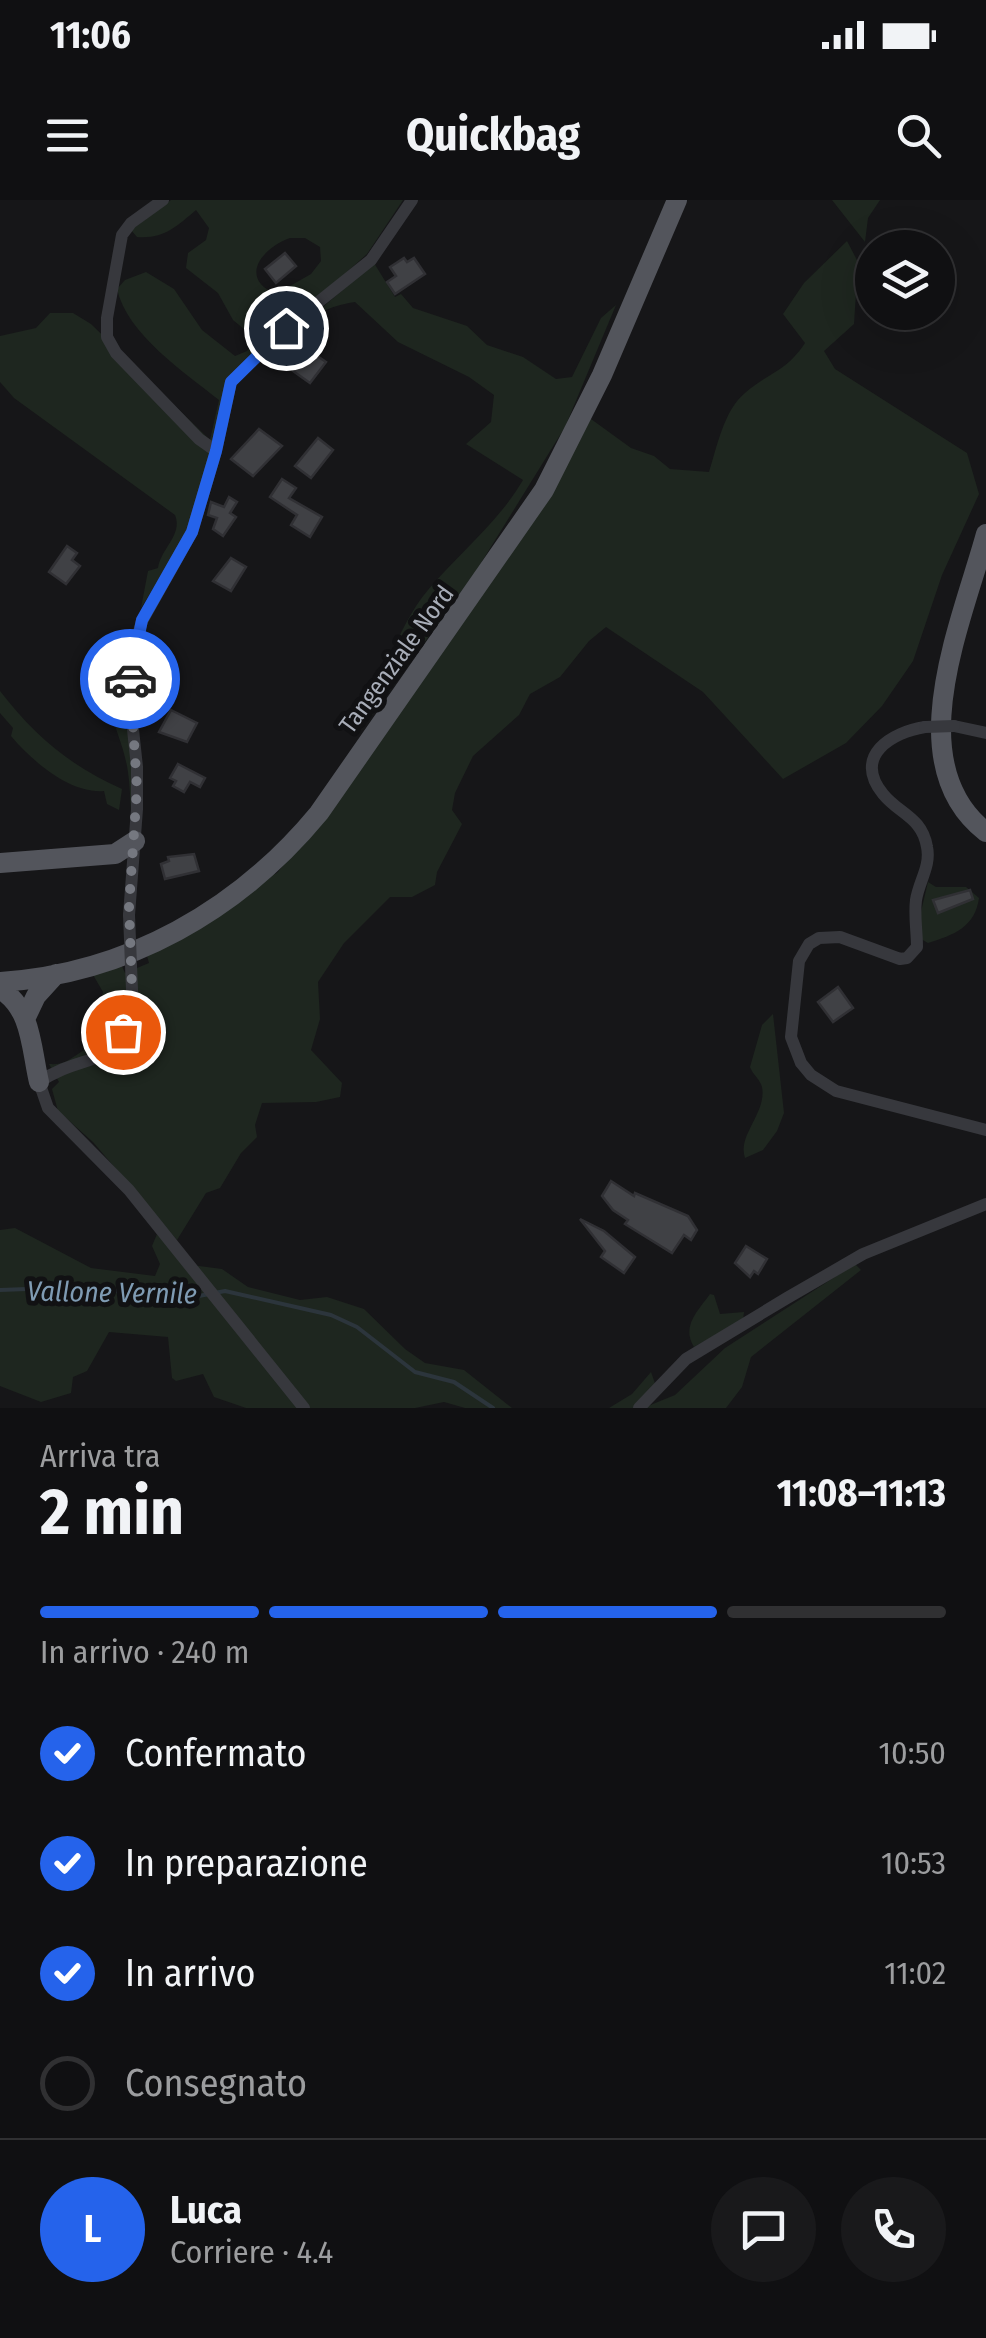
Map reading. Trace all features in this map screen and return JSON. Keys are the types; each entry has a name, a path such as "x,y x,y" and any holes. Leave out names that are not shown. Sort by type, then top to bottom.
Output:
{"main road":[{"name":"Tangenziale Nord","path":"0,986 153,945 193,924 284,856 544,490 602,375 677,200"},
{"path":"986,534 946,682 940,745 946,777 957,802 986,832"},
{"path":"0,862 115,854 135,841"},
{"path":"115,854 133,870"},
{"path":"26,1018 36,996 56,974"},
{"path":"0,986 13,997 26,1018 39,1082"}],"street":[{"path":"162,200 131,223 122,235 108,337 116,354 199,439 216,451"},
{"path":"304,1408 129,1190 48,1108 39,1082 102,1057 114,1045 128,1019 132,990 129,915 138,766 129,692 134,649 142,620 192,532 231,382 286,328 371,260 412,200"},
{"path":"986,733 954,726 925,727 903,730 882,743 874,758 874,774 884,796 916,820 926,842 928,863 914,914 917,947 907,958 900,959 840,937 819,938 810,944 799,961 791,1037 811,1075 836,1091 986,1130"},
{"path":"639,1408 686,1359 817,1280 862,1254 986,1204"}],"shaded area":[{"path":"171,200 403,200 367,254 240,367 197,506 179,547 141,608 148,571 158,568 174,535 175,515 14,398 0,382 0,336 36,328 50,313 73,313 91,324 210,440 219,400 144,337 123,306 117,289 125,280 146,272 174,289 202,330 235,356 247,351 256,339 233,320 218,293 186,268 188,253 206,240 209,228 196,210 162,234 137,237 131,230","holes":["290,238 305,238 320,247 321,261 311,274 276,294 265,287 256,272 263,256"]},
{"path":"832,200 880,200 868,218 866,230 856,230"},
{"path":"847,241 855,256 854,324 824,351 835,369 967,453 979,494 942,575 913,661 882,706 846,743 783,779 703,692 606,627 589,641 560,677 530,694 519,715 473,756 455,793 452,810 462,824 437,872 435,885 412,897 390,897 344,943 318,982 320,1019 311,1050 342,1083 340,1097 316,1102 262,1103 255,1125 257,1137 241,1153 220,1188 206,1193 177,1240 93,1142 58,1111 52,1089 59,1082 49,1064 71,1059 87,1048 97,1034 103,992 92,973 120,962 125,973 149,963 146,952 278,872 345,785 591,419 631,448 654,456 670,469 709,472 722,430 738,400 791,360 805,343 783,314 804,283"},
{"path":"374,263 395,297 401,294 413,308 467,326 487,345 523,357 556,379 572,377 601,318 616,305 565,427 476,571 362,729 398,639 417,605 502,510 523,480 466,444 491,422 494,395 469,377 398,342 355,302 321,312 296,335 288,337"},
{"path":"118,636 133,642 131,812 128,772 110,700 113,670 104,656"},
{"path":"0,691 55,748 122,789 119,810 107,804 104,791 65,782 20,746 11,736 13,728 0,713"},
{"path":"928,882 936,887 966,887 979,898 968,923 928,943 921,939 919,920"},
{"path":"773,1014 784,1113 763,1150 745,1158 745,1141 762,1097 761,1084 750,1067 762,1025"},
{"path":"15,1228 91,1268 155,1276 160,1264 152,1246 157,1234 184,1264 222,1269 248,1287 300,1300 327,1297 364,1309 425,1363 464,1370 512,1408 465,1408 444,1402 415,1408 246,1408 214,1397 203,1374 176,1381 172,1378 168,1337 109,1332 87,1371 73,1377 71,1393 41,1402 0,1386 0,1230"},
{"path":"855,1264 861,1270 751,1357 742,1387 726,1408 609,1408 632,1394 651,1372 657,1389 648,1406 675,1395 725,1348"},
{"path":"710,1294 714,1295 720,1314 744,1312 743,1320 694,1347 690,1325"}],"building":[{"path":"285,253 296,266 276,283 265,269"},
{"path":"404,258 407,262 414,258 425,274 395,294 387,282 396,276 390,267"},
{"path":"305,353 310,357 313,353 326,362 310,383 293,371"},
{"path":"259,429 282,446 253,476 231,459"},
{"path":"318,438 333,450 311,478 295,466"},
{"path":"282,479 296,488 289,498 322,517 310,537 291,525 297,515 270,497"},
{"path":"229,497 237,502 230,513 236,517 223,536 213,529 217,518 208,515 211,502 224,507"},
{"path":"67,546 77,553 72,560 80,566 66,584 49,572"},
{"path":"231,558 246,567 231,591 213,581"},
{"path":"171,710 197,723 187,742 159,732"},
{"path":"178,764 205,778 200,787 190,782 184,792 173,786 176,781 170,778"},
{"path":"194,854 199,871 165,879 161,864 169,861 168,857"},
{"path":"970,890 973,899 938,913 933,900"},
{"path":"838,987 853,1008 833,1022 818,1002"},
{"path":"611,1181 634,1196 635,1193 688,1216 697,1230 691,1240 684,1235 672,1253 625,1224 628,1220 602,1196"},
{"path":"580,1219 604,1231 635,1257 624,1273 601,1257 605,1251"},
{"path":"746,1246 767,1259 758,1274 754,1271 750,1277 735,1263"}],"waterway":[{"name":"Vallone Vernile","path":"0,1290 81,1287 183,1299 225,1291 331,1315 357,1327 415,1372 454,1382 493,1408"}],"way so far":[{"path":"123,1032 132,990 129,906 138,766 131,724 130,679"}],"route":[{"path":"130,679 142,620 192,532 231,382 286,328"}]}
